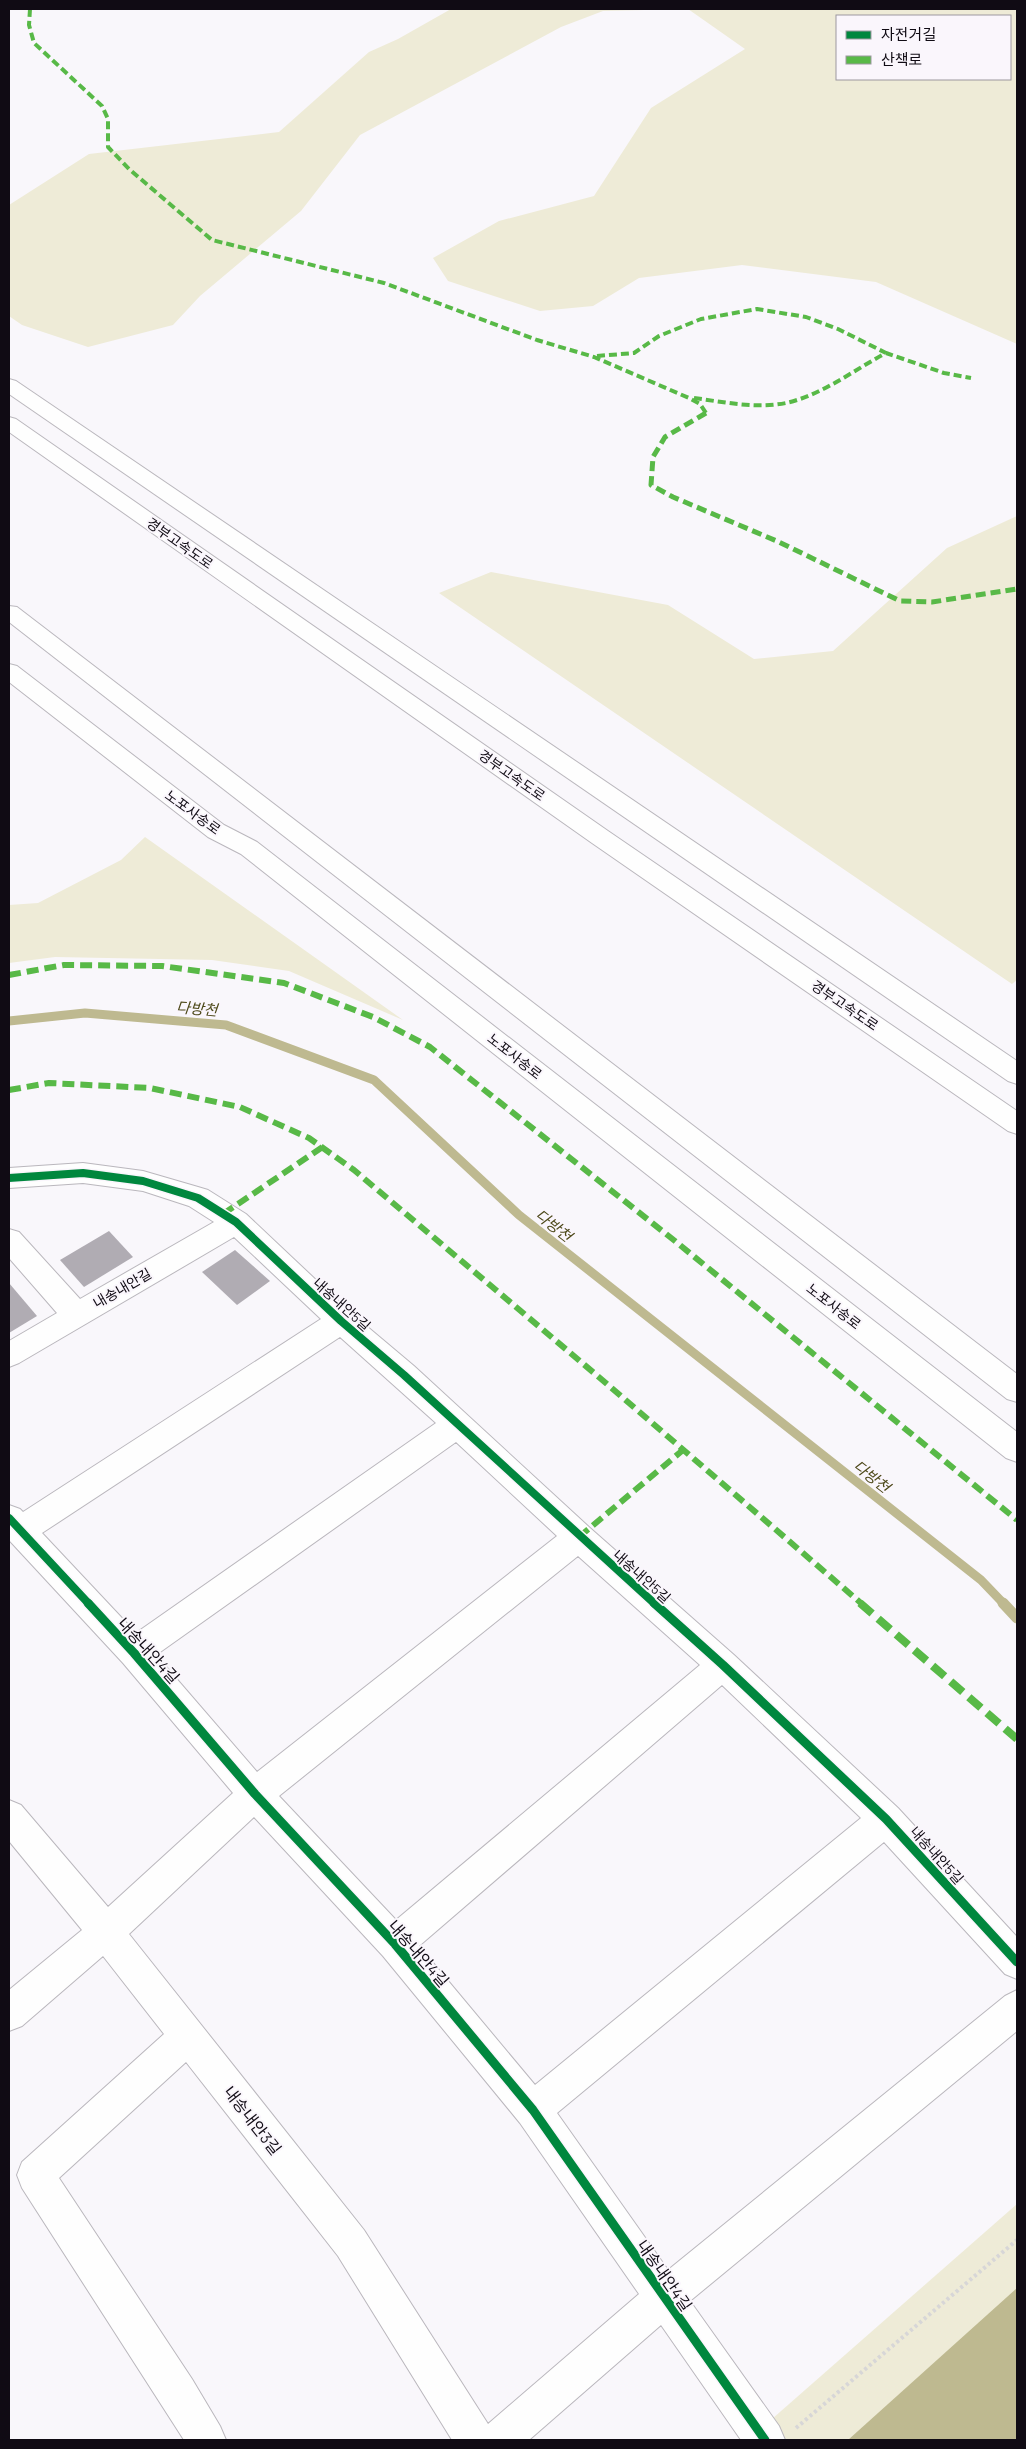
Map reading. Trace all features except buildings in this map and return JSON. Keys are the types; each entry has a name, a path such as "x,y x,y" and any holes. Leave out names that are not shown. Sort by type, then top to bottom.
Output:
{"main road":[{"path":"9,385 1017,1074"},
{"name":"경부고속도로","path":"9,423 600,837 1017,1124"},
{"path":"9,612 1017,1390"},
{"name":"노포사송로","path":"9,671 216,832 249,848 1017,1449"},
{"name":"내송내안5길","path":"9,1178 83,1173 143,1181 198,1198 236,1222 341,1321 458,1424 579,1536 724,1665 886,1819 1017,1962"},
{"name":"내송내안길","path":"9,1355 236,1222"},
{"path":"9,1240 77,1315"},
{"path":"14,1525 341,1321"},
{"path":"134,1653 458,1424"},
{"name":"내송내안4길","path":"14,1525 134,1653 255,1794 395,1944 533,2110 664,2298 778,2437"},
{"path":"9,2013 106,1932 255,1794 579,1536"},
{"path":"395,1944 724,1665"},
{"path":"533,2110 886,1819"},
{"name":"내송내안3길","path":"13,1831 106,1932 351,2243 475,2440"},
{"path":"499,2440 664,2298 1017,2008"},
{"path":"188,2036 35,2176 178,2393 206,2440"}],"path":[{"path":"778,2437 1017,2240"}],"shaded area":[{"path":"451,9 686,9 603,11 561,27 360,135 301,211 200,296 173,325 88,347 22,325 9,316 9,205 89,154 279,132 369,52 398,39"},
{"path":"688,9 1017,9 1017,344 876,282 742,265 639,278 593,306 540,311 448,281 433,258 499,221 594,196 651,108 745,49"},
{"path":"1017,516 1017,980 1012,984 439,593 491,572 668,605 754,659 833,651 947,548"},
{"path":"145,837 403,1020 289,971 212,960 55,957 9,963 9,905 38,903 121,860"},
{"path":"1017,2204 1017,2440 748,2440"},
{"path":"1017,2288 1017,2440 848,2440"}],"waterway":[{"name":"다방천","path":"9,1021 85,1013 226,1025 374,1080 519,1215 981,1580 1004,1604"},
{"name":"다방천","path":"1003,1603 1017,1618"}],"marked path":[{"path":"30,9 29,25 34,43 102,106 108,119 108,147 129,169 212,240 384,283 537,340 594,357 689,398 700,404 706,413 665,437 653,457 651,485 673,497 779,542 900,601 932,602 1017,589"},
{"path":"597,356 634,353 659,336 701,319 757,309 806,317 838,329 886,353"},
{"path":"694,398 752,405 786,403 809,395 886,353 944,373 971,378"},
{"path":"9,975 64,965 162,966 284,983 373,1017 430,1047 675,1241 1017,1520"},
{"path":"9,1090 49,1083 150,1088 240,1107 309,1138 354,1170 607,1384 1017,1739"},
{"path":"223,1214 324,1146"},
{"path":"579,1537 683,1450"}],"cycle path":[{"path":"9,1178 83,1173 143,1181 198,1198 236,1222 341,1321 404,1375 579,1537 723,1665 886,1819 1017,1962"},
{"path":"9,1518 134,1653 255,1794 395,1944 533,2110 765,2440"}]}
